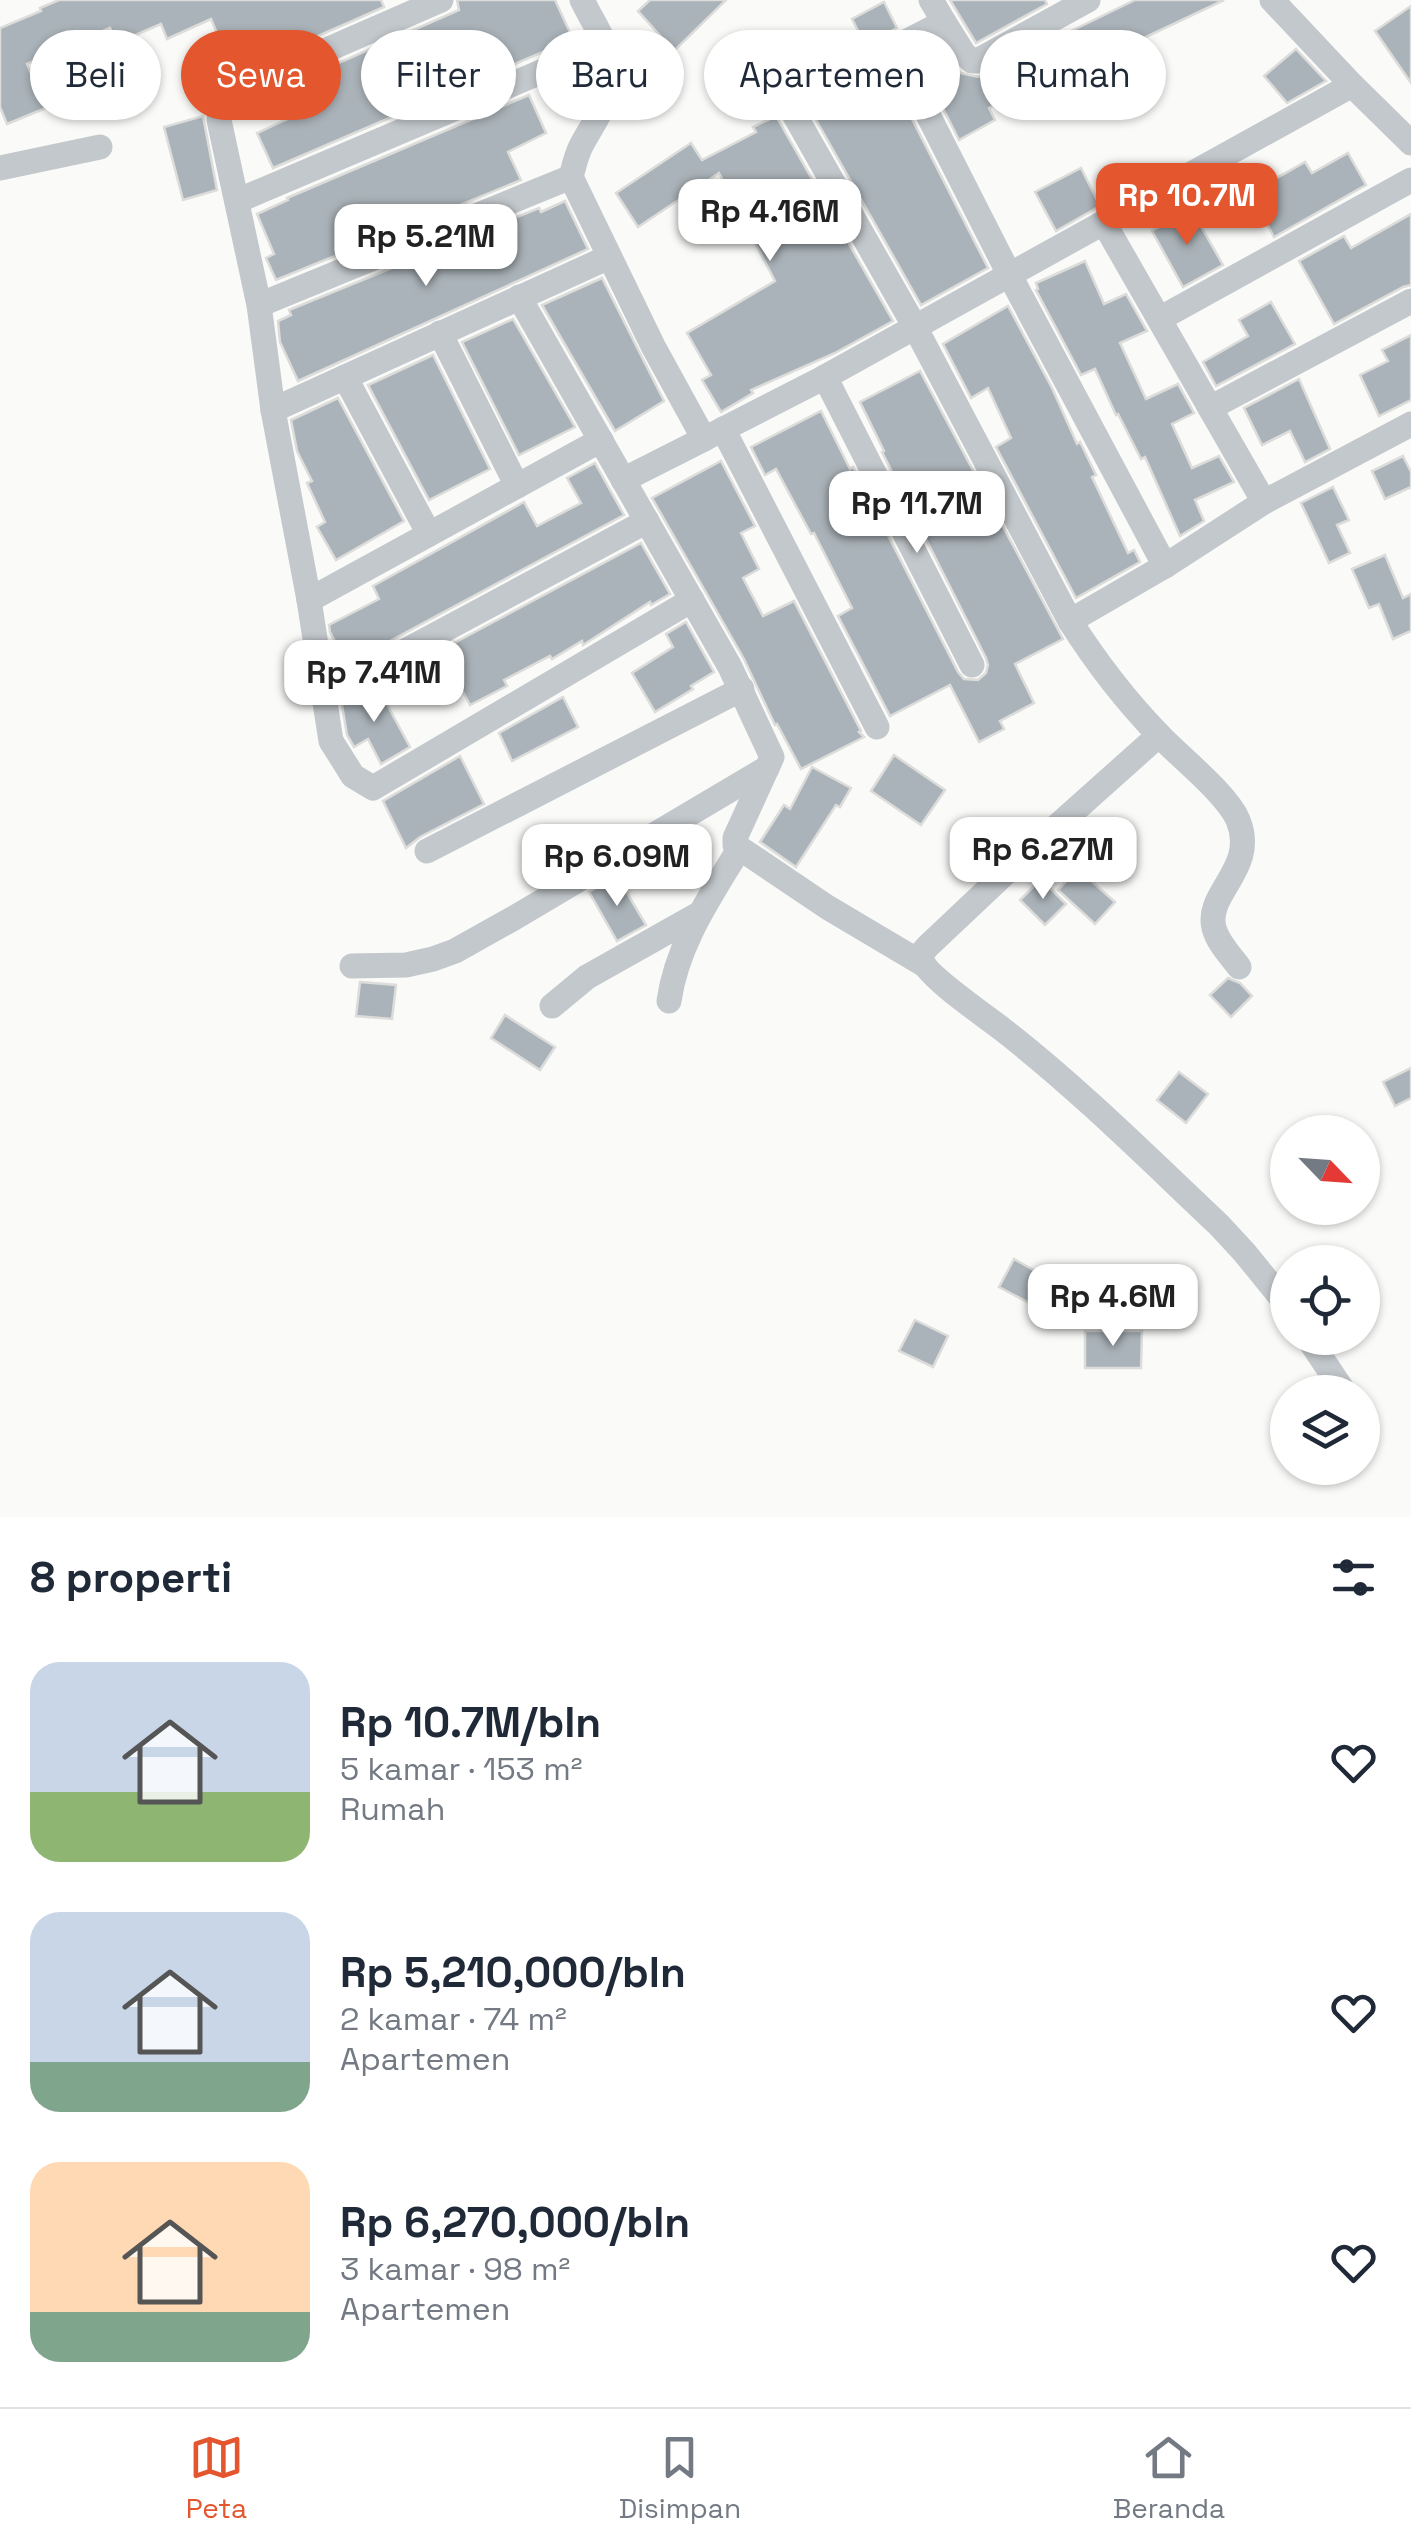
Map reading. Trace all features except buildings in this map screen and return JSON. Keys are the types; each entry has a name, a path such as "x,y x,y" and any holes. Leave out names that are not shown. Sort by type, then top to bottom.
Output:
{"street":[{"path":"441,0 228,93 220,109 219,120 259,305 273,410 331,741 354,776 373,788 692,600"},
{"path":"915,30 938,11 964,54 977,61 1088,0"},
{"path":"589,4 599,30"},
{"path":"1287,5 1352,85 1406,127"},
{"path":"237,201 536,74"},
{"path":"623,480 825,377 1352,85"},
{"path":"595,120 580,148 572,177 609,257 653,346 714,434 877,728"},
{"path":"797,120 915,326 1070,621 1090,652 1158,735 1228,804 1238,819 1243,852 1214,910 1213,924 1239,967"},
{"path":"931,120 1165,566"},
{"path":"0,168 100,146"},
{"path":"259,305 572,177"},
{"path":"1160,318 1411,180"},
{"path":"1104,223 1264,502"},
{"path":"273,410 609,257"},
{"path":"519,297 742,689 771,754 735,838 739,849 923,964 948,988 1050,1066 1219,1225 1270,1284"},
{"path":"1210,408 1411,302"},
{"path":"440,333 516,486"},
{"path":"825,377 972,665"},
{"path":"345,378 429,534"},
{"path":"1070,621 1264,502 1411,424"},
{"path":"309,600 601,440"},
{"path":"325,694 647,521"},
{"path":"427,852 742,689"},
{"path":"923,964 922,955 928,946 1158,735"},
{"path":"352,966 406,965 455,951 767,768"},
{"path":"670,1001 676,968 699,914 739,849"},
{"path":"552,1006 587,977 699,914"}]}
